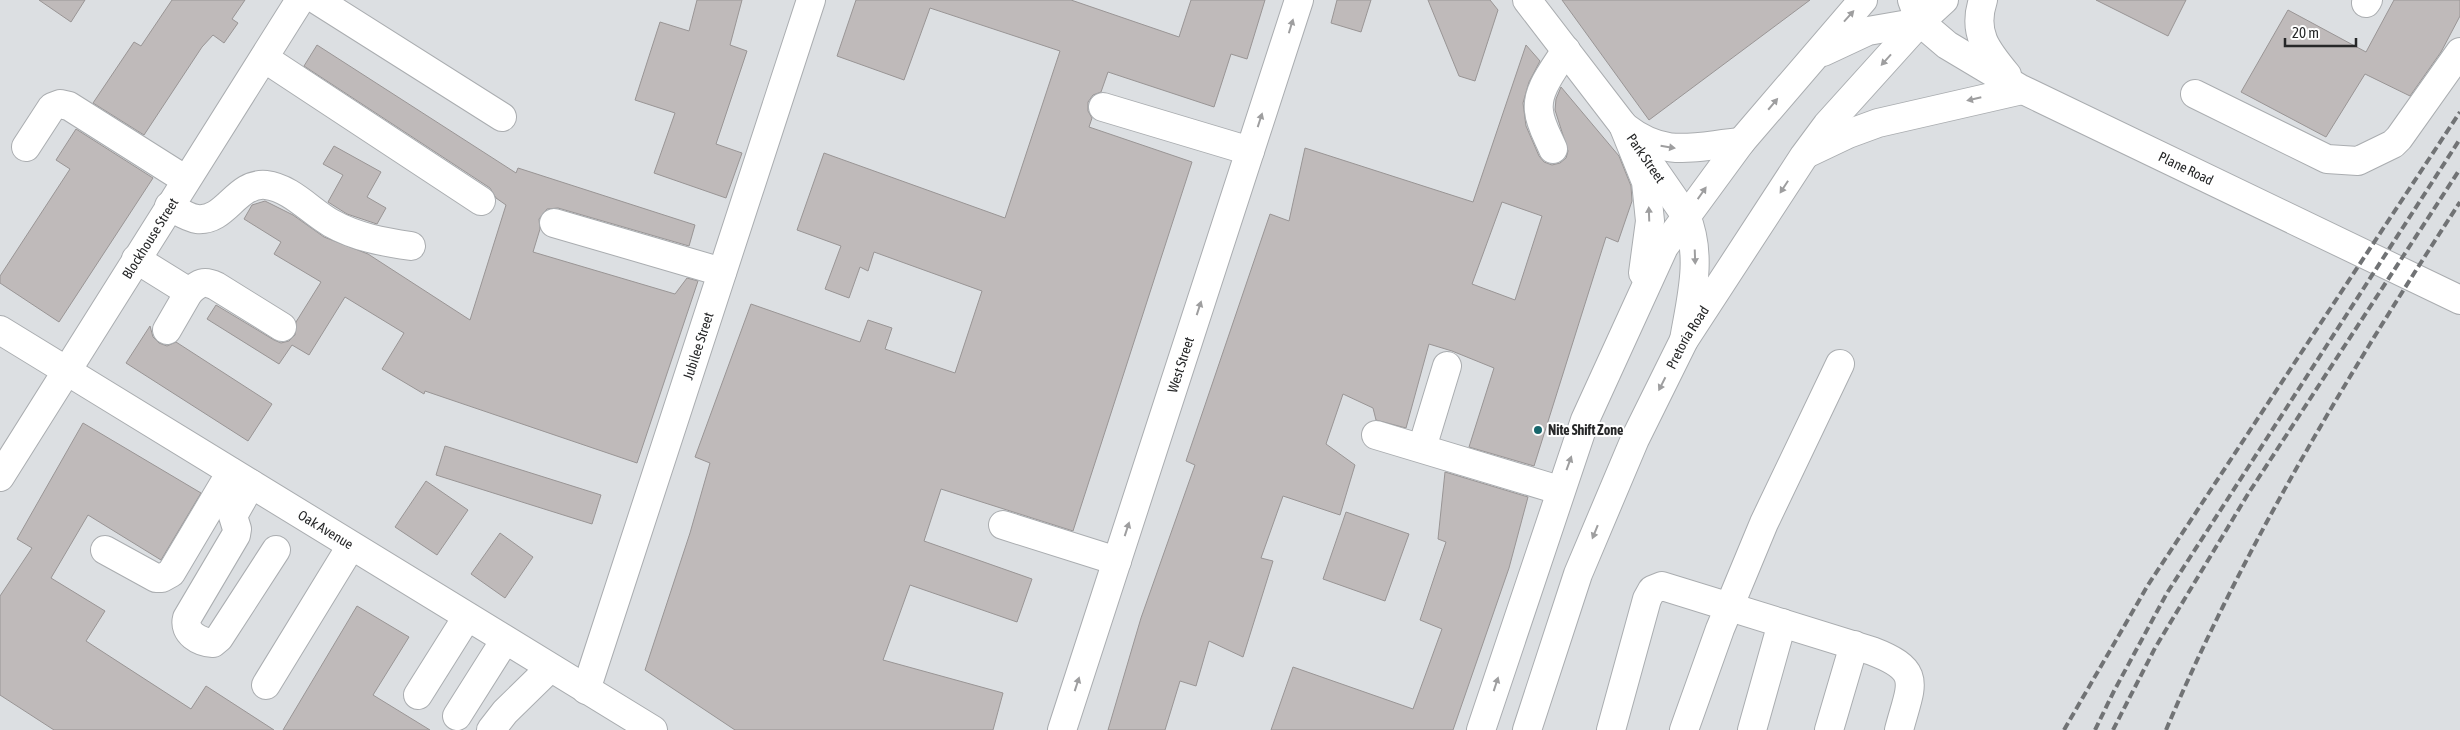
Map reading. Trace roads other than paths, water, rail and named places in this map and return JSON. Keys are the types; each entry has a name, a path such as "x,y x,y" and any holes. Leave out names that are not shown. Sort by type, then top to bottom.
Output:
{"street":[{"name":"Blockhouse Street","path":"0,476 300,0"},
{"path":"317,0 502,117"},
{"name":"Jubilee Street","path":"586,690 811,0"},
{"name":"West Street","path":"1062,730 1299,0"},
{"name":"Park Street","path":"1527,0 1624,126 1686,216 1695,249 1695,271 1684,340"},
{"path":"1481,730 1559,490 1585,420 1639,297 1664,247 1741,142 1812,57 1863,0"},
{"name":"Pretoria Road","path":"1527,730 1578,574 1635,439 1684,340 1804,156 1827,125 1916,11 1944,0"},
{"path":"1804,156 1848,134 1878,123 2020,89 1986,49 1980,32 1983,0"},
{"path":"1812,57 1916,11"},
{"name":"Plane Road","path":"1916,11 1947,45 2020,89 2460,300"},
{"path":"1553,149 1539,114 1538,103 1542,89 1566,50"},
{"path":"2195,94 2327,158 2358,161 2393,144 2400,138 2460,52"},
{"path":"264,58 481,201"},
{"path":"81,94 191,172"},
{"path":"26,147 52,107 60,104 68,106 191,172"},
{"path":"1103,107 1250,152"},
{"path":"1624,126 1640,139 1671,149 1741,142"},
{"path":"1624,126 1646,182 1649,200 1648,243 1639,297"},
{"path":"170,206 195,219 208,219 220,212 243,190 265,185 284,190 331,223 368,239 411,246"},
{"path":"554,223 722,272"},
{"path":"136,259 189,292"},
{"path":"167,330 189,292 198,284 208,282 282,327"},
{"name":"Oak Avenue","path":"0,330 652,730"},
{"path":"1684,730 1730,606 1764,523 1840,364"},
{"path":"1422,448 1447,366"},
{"path":"1376,435 1559,490"},
{"path":"105,550 156,578 162,578 171,574 241,478"},
{"path":"241,478 233,516 237,529 236,535 187,618 185,626 188,632 206,642 212,643 218,638 276,550"},
{"path":"1003,525 1117,561"},
{"path":"266,686 351,546"},
{"path":"1612,730 1646,599 1652,590 1662,586 1854,645 1895,660 1908,672 1910,688 1899,730"},
{"path":"418,695 467,617"},
{"path":"1752,730 1782,623"},
{"path":"457,716 504,640"},
{"path":"1829,730 1854,645"},
{"path":"491,730 505,712 550,668"}],"railway":[{"path":"2064,730 2148,585 2460,112"},
{"path":"2095,730 2167,593 2460,139"},
{"path":"2113,730 2155,648 2248,494 2460,169"},
{"path":"2166,730 2230,593 2301,460 2339,394 2460,202"}],"place":[{"name":"Nite Shift Zone","path":"1538,430"}]}
